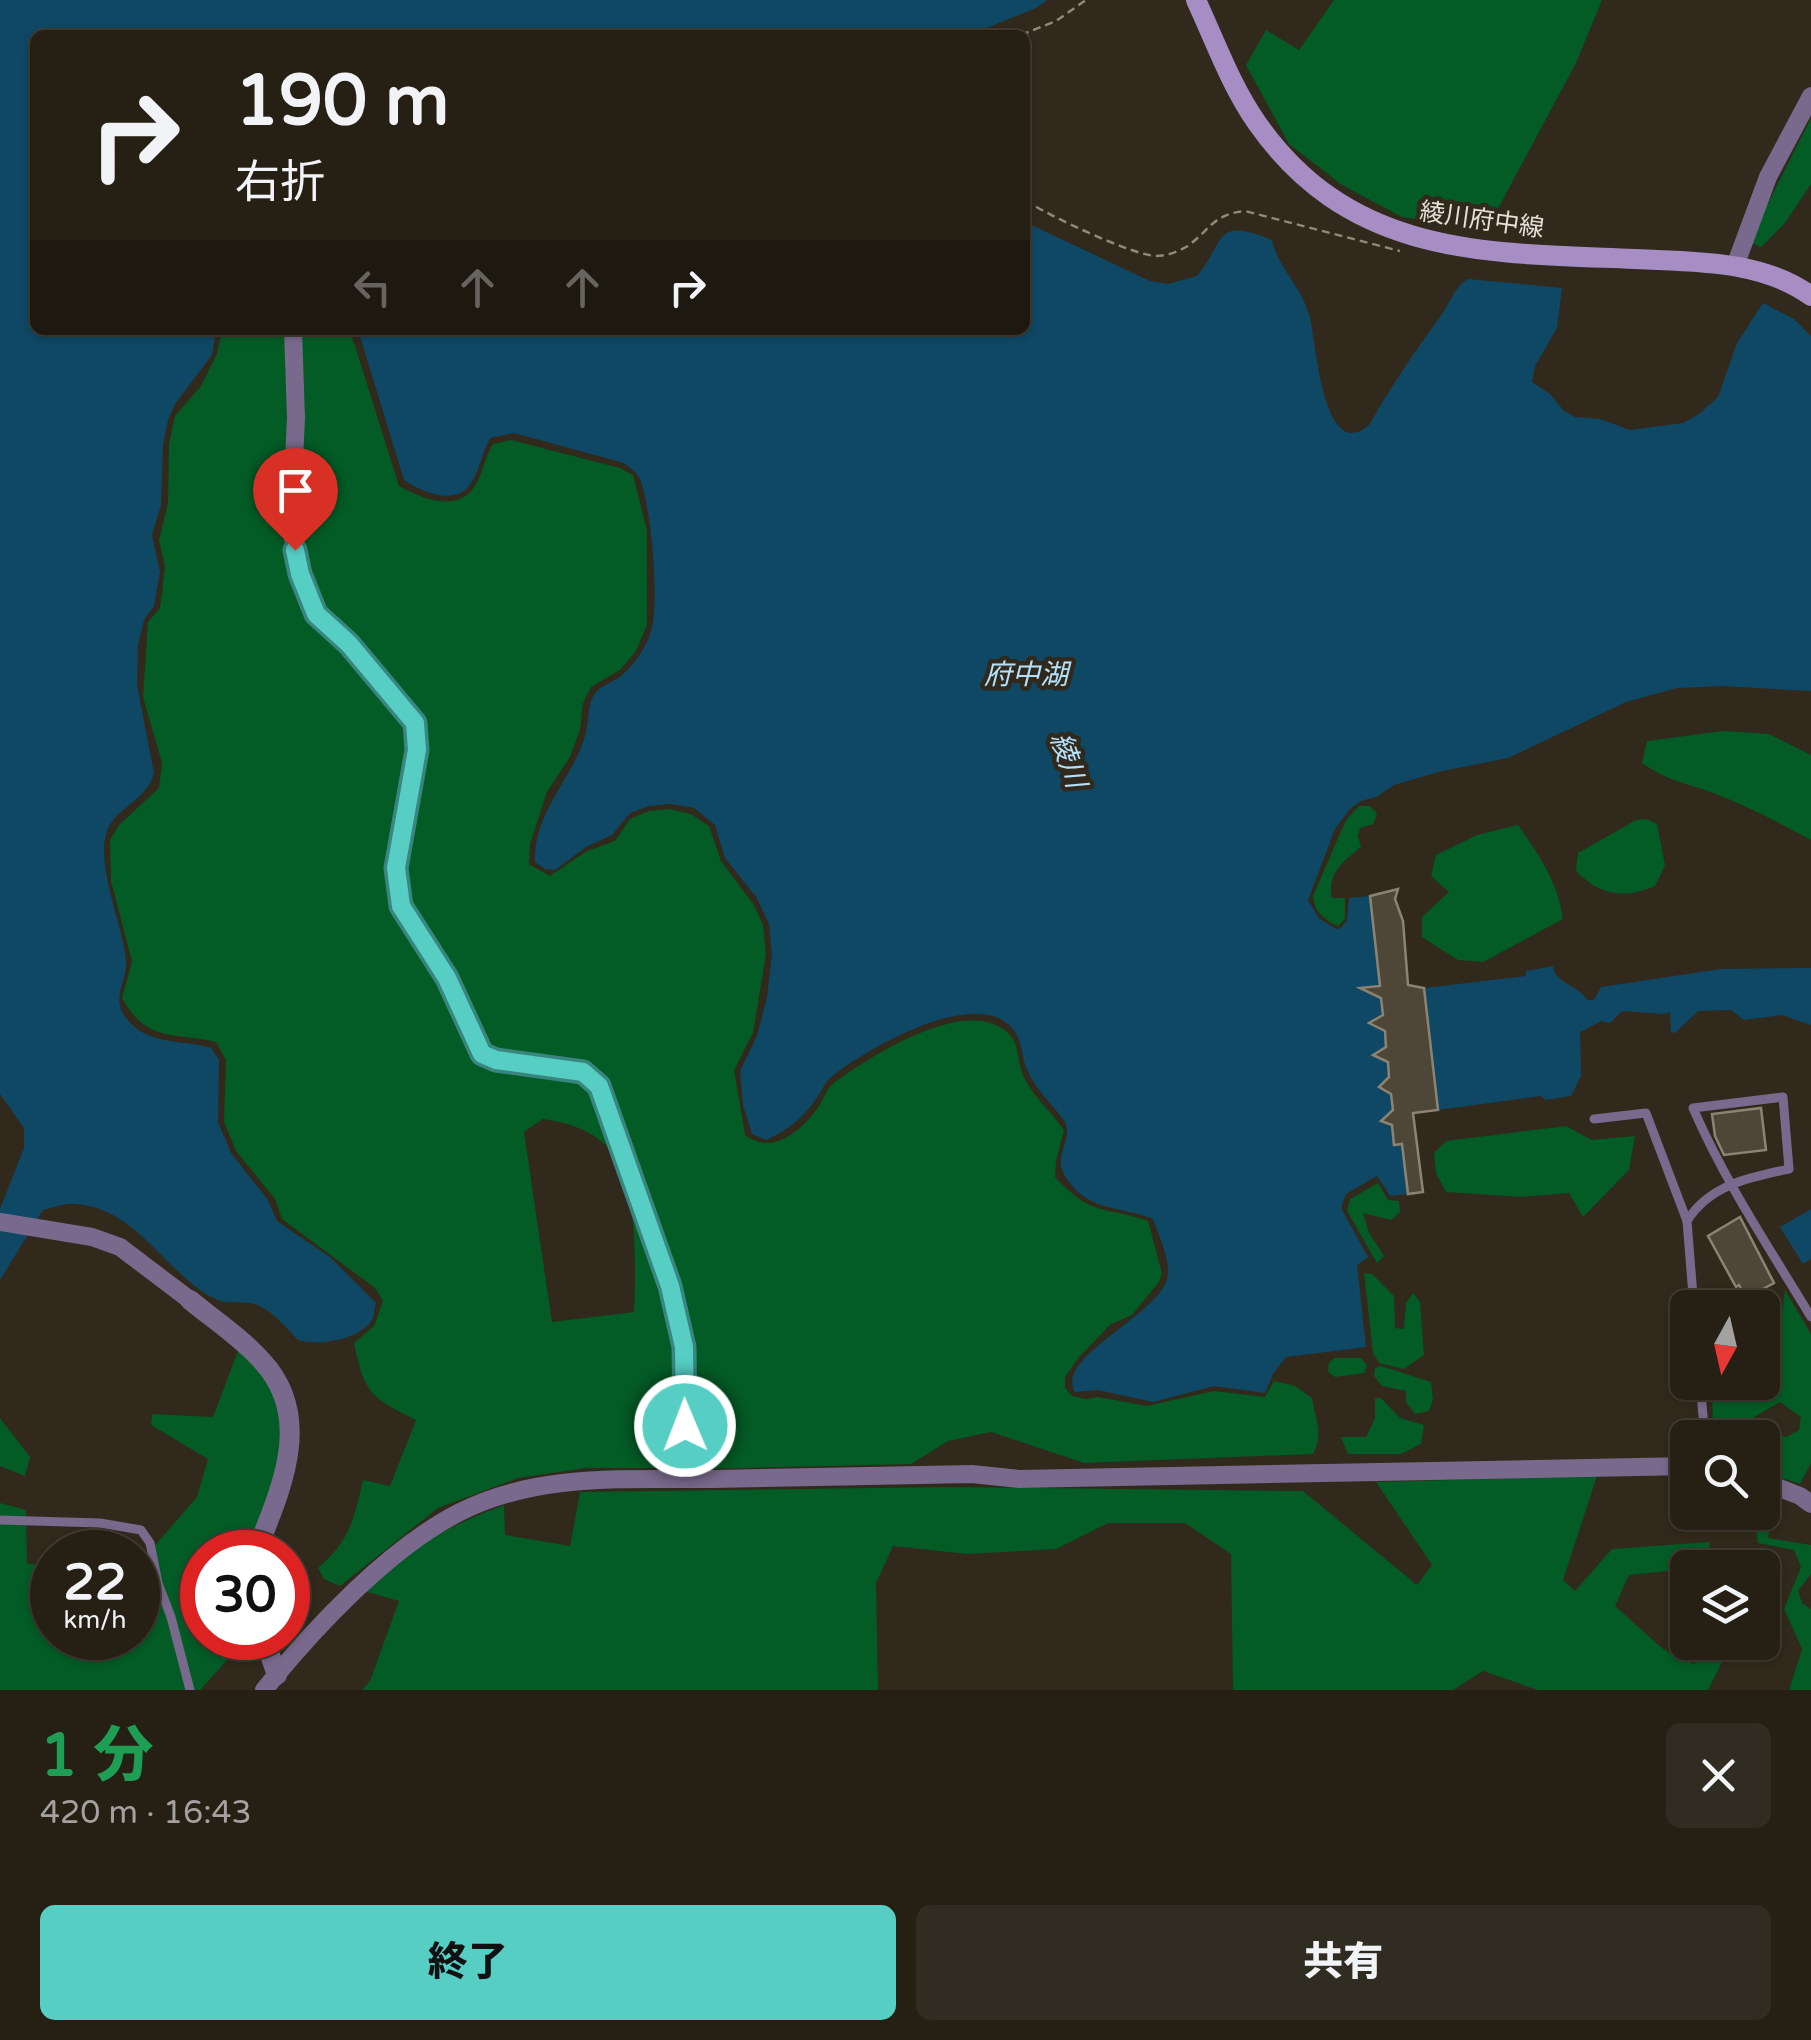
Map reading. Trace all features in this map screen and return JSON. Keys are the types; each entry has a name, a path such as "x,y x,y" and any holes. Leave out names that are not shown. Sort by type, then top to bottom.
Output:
{"main road":[{"name":"綾川府中線","path":"1196,0 1256,122 1300,174 1361,218 1451,245 1499,252 1735,266 1778,277 1811,296"}],"street":[{"path":"1735,266 1768,177 1811,96"},
{"path":"293,335 296,418 291,525 300,574 316,614 349,644 415,723 417,750 396,868 401,906 447,978 482,1054 496,1060 583,1072 599,1086 670,1286 684,1347 685,1479"},
{"path":"0,1222 92,1237 120,1247 263,1362 283,1391 290,1416 289,1462 264,1530"},
{"path":"274,1685 391,1557 422,1533 462,1511 534,1487 582,1480 972,1474 1019,1479 1670,1466"},
{"path":"1780,1488 1811,1504"},
{"path":"269,1660 274,1685"}],"lane":[{"path":"1687,1221 1697,1204 1731,1184 1789,1169 1783,1097 1693,1108 1714,1157 1731,1184 1811,1317"},
{"path":"1594,1119 1646,1113 1687,1221 1693,1290"},
{"path":"0,1520 100,1522 142,1530 150,1543 158,1584 190,1690"}],"path":[{"path":"1030,31 1056,21 1086,0"},
{"path":"1030,202 1094,234 1153,256 1172,254 1188,246 1228,212 1245,211 1276,219"}],"green space":[{"path":"1334,0 1602,0 1576,63 1486,231 1402,217 1342,185 1289,144 1246,65 1266,30 1299,50"},
{"path":"1811,118 1811,184 1785,223 1761,247 1752,243 1755,229"},
{"path":"221,335 352,335 399,486 419,496 441,501 461,498 479,477 493,444 511,440 620,468 633,475 647,530 647,625 636,651 620,670 591,687 583,703 580,730 570,757 547,792 530,844 529,864 550,876 587,851 615,841 630,819 649,811 669,809 691,814 709,826 721,861 754,905 763,925 766,954 753,1033 734,1070 745,1135 755,1141 766,1143 786,1138 812,1115 832,1084 920,1033 969,1021 990,1023 1008,1033 1015,1042 1027,1082 1064,1130 1055,1177 1089,1205 1148,1221 1162,1273 1132,1315 1111,1324 1080,1356 1065,1377 1065,1388 1072,1396 1147,1406 1214,1391 1265,1397 1274,1381 1295,1386 1312,1398 1318,1433 1313,1454 1084,1463 991,1432 948,1441 911,1464 695,1469 690,1459 678,1457 673,1468 586,1468 518,1478 438,1508 340,1586 324,1579 318,1568 349,1528 363,1480 390,1486 416,1420 372,1392 358,1360 354,1343 374,1326 383,1301 375,1288 282,1219 275,1199 236,1151 224,1122 226,1060 216,1042 151,1029 122,998 132,962 111,881 110,840 119,825 159,788 162,763 143,697 148,622 160,608 165,567 159,540 168,503 169,444 175,416 201,386 217,354","holes":["543,1119 580,1129 612,1151 627,1182 634,1227 634,1312 552,1322 524,1132"]},
{"path":"1723,731 1769,734 1811,755 1811,840 1740,804 1670,778 1642,763 1647,741"},
{"path":"1359,806 1370,806 1377,814 1373,824 1360,828 1361,847 1338,868 1332,881 1332,898 1345,898 1345,919 1338,926 1321,914 1313,896 1346,820"},
{"path":"1647,819 1657,824 1665,865 1655,886 1633,893 1613,893 1594,886 1576,871 1578,853 1636,820"},
{"path":"1518,825 1552,881 1563,919 1483,962 1458,960 1422,937 1422,917 1449,892 1431,876 1436,855 1477,835"},
{"path":"1566,1126 1592,1140 1635,1136 1629,1170 1583,1217 1569,1193 1522,1197 1446,1192 1436,1173 1434,1153 1446,1141"},
{"path":"1378,1183 1388,1200 1399,1201 1400,1212 1391,1220 1363,1213 1369,1233 1384,1256 1377,1263 1347,1211 1350,1199"},
{"path":"1364,1273 1372,1274 1394,1296 1395,1328 1404,1329 1406,1303 1413,1293 1420,1302 1424,1355 1404,1369 1379,1363 1373,1353"},
{"path":"1785,1290 1811,1334 1811,1463 1800,1484 1780,1478 1780,1435 1786,1437 1799,1430 1801,1417 1780,1402 1754,1420 1713,1420 1712,1400 1780,1400"},
{"path":"238,1351 262,1376 276,1400 281,1444 271,1488 255,1530 180,1530 180,1660 227,1660 200,1690 0,1690 0,1503 26,1510 30,1660 160,1660 160,1540 197,1497 208,1459 151,1425 152,1414 213,1417"},
{"path":"1334,1358 1361,1358 1367,1365 1364,1373 1335,1377 1328,1372"},
{"path":"1381,1366 1431,1382 1433,1400 1429,1411 1415,1414 1406,1402 1406,1391 1382,1386 1374,1376 1375,1368"},
{"path":"1375,1398 1381,1398 1400,1418 1424,1425 1421,1444 1401,1454 1348,1454 1341,1437 1366,1437 1375,1418"},
{"path":"0,1418 30,1457 25,1476 0,1466"},
{"path":"1597,1476 1563,1580 1575,1591 1612,1549 1710,1542 1709,1550 1670,1550 1670,1571 1629,1575 1615,1606 1670,1652 1670,1660 1694,1664 1698,1660 1723,1660 1708,1690 1538,1690 1483,1671 1453,1690 1233,1690 1231,1554 1185,1523 1108,1523 1056,1549 967,1554 893,1546 876,1583 878,1690 362,1690 370,1681 399,1601 364,1591 429,1540 504,1505 505,1535 570,1546 580,1492 947,1487 1303,1491 1417,1585 1432,1565 1376,1482"},
{"path":"1756,1530 1770,1530 1768,1538 1811,1545 1811,1574 1798,1591 1802,1603 1811,1609 1811,1690 1789,1690 1802,1649 1784,1609 1801,1567 1794,1550 1758,1543"}],"water":[{"path":"0,0 1047,0 982,30 30,30 30,335 215,335 212,355 175,404 163,445 161,505 152,535 160,572 154,606 144,620 138,645 137,685 154,773 145,790 111,823 104,845 107,878 126,960 119,996 121,1010 144,1033 211,1048 219,1060 218,1122 231,1153 268,1200 277,1221 331,1258 376,1303 372,1320 358,1332 338,1340 298,1340 264,1308 224,1302 206,1294 113,1215 95,1207 70,1204 43,1210 0,1280 0,1209 24,1148 24,1128 0,1094"},
{"name":"府中湖","path":"1030,224 1150,281 1168,284 1197,276 1223,236 1230,232 1253,233 1272,240 1279,260 1307,307 1326,400 1340,427 1349,433 1369,425 1456,291 1468,279 1562,288 1557,328 1535,366 1532,382 1575,417 1600,419 1630,430 1683,423 1718,397 1737,343 1763,303 1794,319 1811,336 1811,691 1723,686 1677,688 1626,702 1508,758 1394,785 1350,809 1335,829 1308,900 1319,918 1336,929 1347,920 1349,898 1370,896 1380,986 1370,987 1369,991 1381,994 1383,1018 1375,1026 1384,1027 1393,1114 1385,1120 1392,1123 1394,1145 1403,1144 1408,1194 1390,1196 1377,1176 1346,1194 1341,1208 1368,1257 1357,1265 1366,1347 1286,1357 1265,1393 1214,1386 1153,1402 1098,1390 1075,1392 1073,1378 1081,1363 1152,1302 1164,1286 1166,1258 1153,1219 1087,1199 1069,1182 1061,1163 1067,1127 1031,1079 1013,1029 996,1017 974,1014 948,1017 894,1038 831,1077 808,1110 766,1140 752,1134 743,1105 740,1071 757,1036 767,997 772,954 769,924 757,898 725,858 715,825 694,808 649,806 630,813 612,835 586,847 555,870 535,862 540,828 579,752 593,697 631,666 651,631 655,600 653,555 648,510 635,472 624,463 514,433 490,438 474,478 457,494 429,493 404,480 360,335 1030,335"},
{"path":"1553,966 1558,977 1587,1000 1594,1000 1601,987 1721,969 1811,968 1811,1025 1782,1015 1744,1020 1731,1010 1698,1011 1675,1033 1671,1032 1670,1012 1622,1011 1610,1023 1601,1021 1580,1032 1581,1076 1571,1096 1545,1100 1541,1096 1438,1110 1424,988 1526,976 1526,971"},
{"path":"1811,1209 1811,1259 1803,1264 1780,1227"}],"building":[{"path":"1398,889 1395,899 1403,921 1408,985 1424,988 1438,1110 1413,1113 1423,1192 1408,1194 1402,1144 1394,1145 1392,1125 1381,1121 1393,1110 1391,1094 1379,1087 1389,1077 1388,1062 1373,1055 1386,1047 1385,1031 1369,1023 1383,1015 1381,998 1360,988 1380,986 1370,896"},
{"path":"1761,1108 1766,1150 1724,1155 1715,1136 1712,1114"},
{"path":"1740,1217 1774,1283 1761,1290 1736,1287 1708,1236"}],"route":[{"path":"295,550 316,614 349,644 415,723 417,750 396,868 401,906 447,978 482,1054 496,1060 583,1072 599,1086 609,1107 625,1164 670,1286 684,1347 685,1426"}],"water label":[{"name":"綾川","path":"1069,760"}]}
